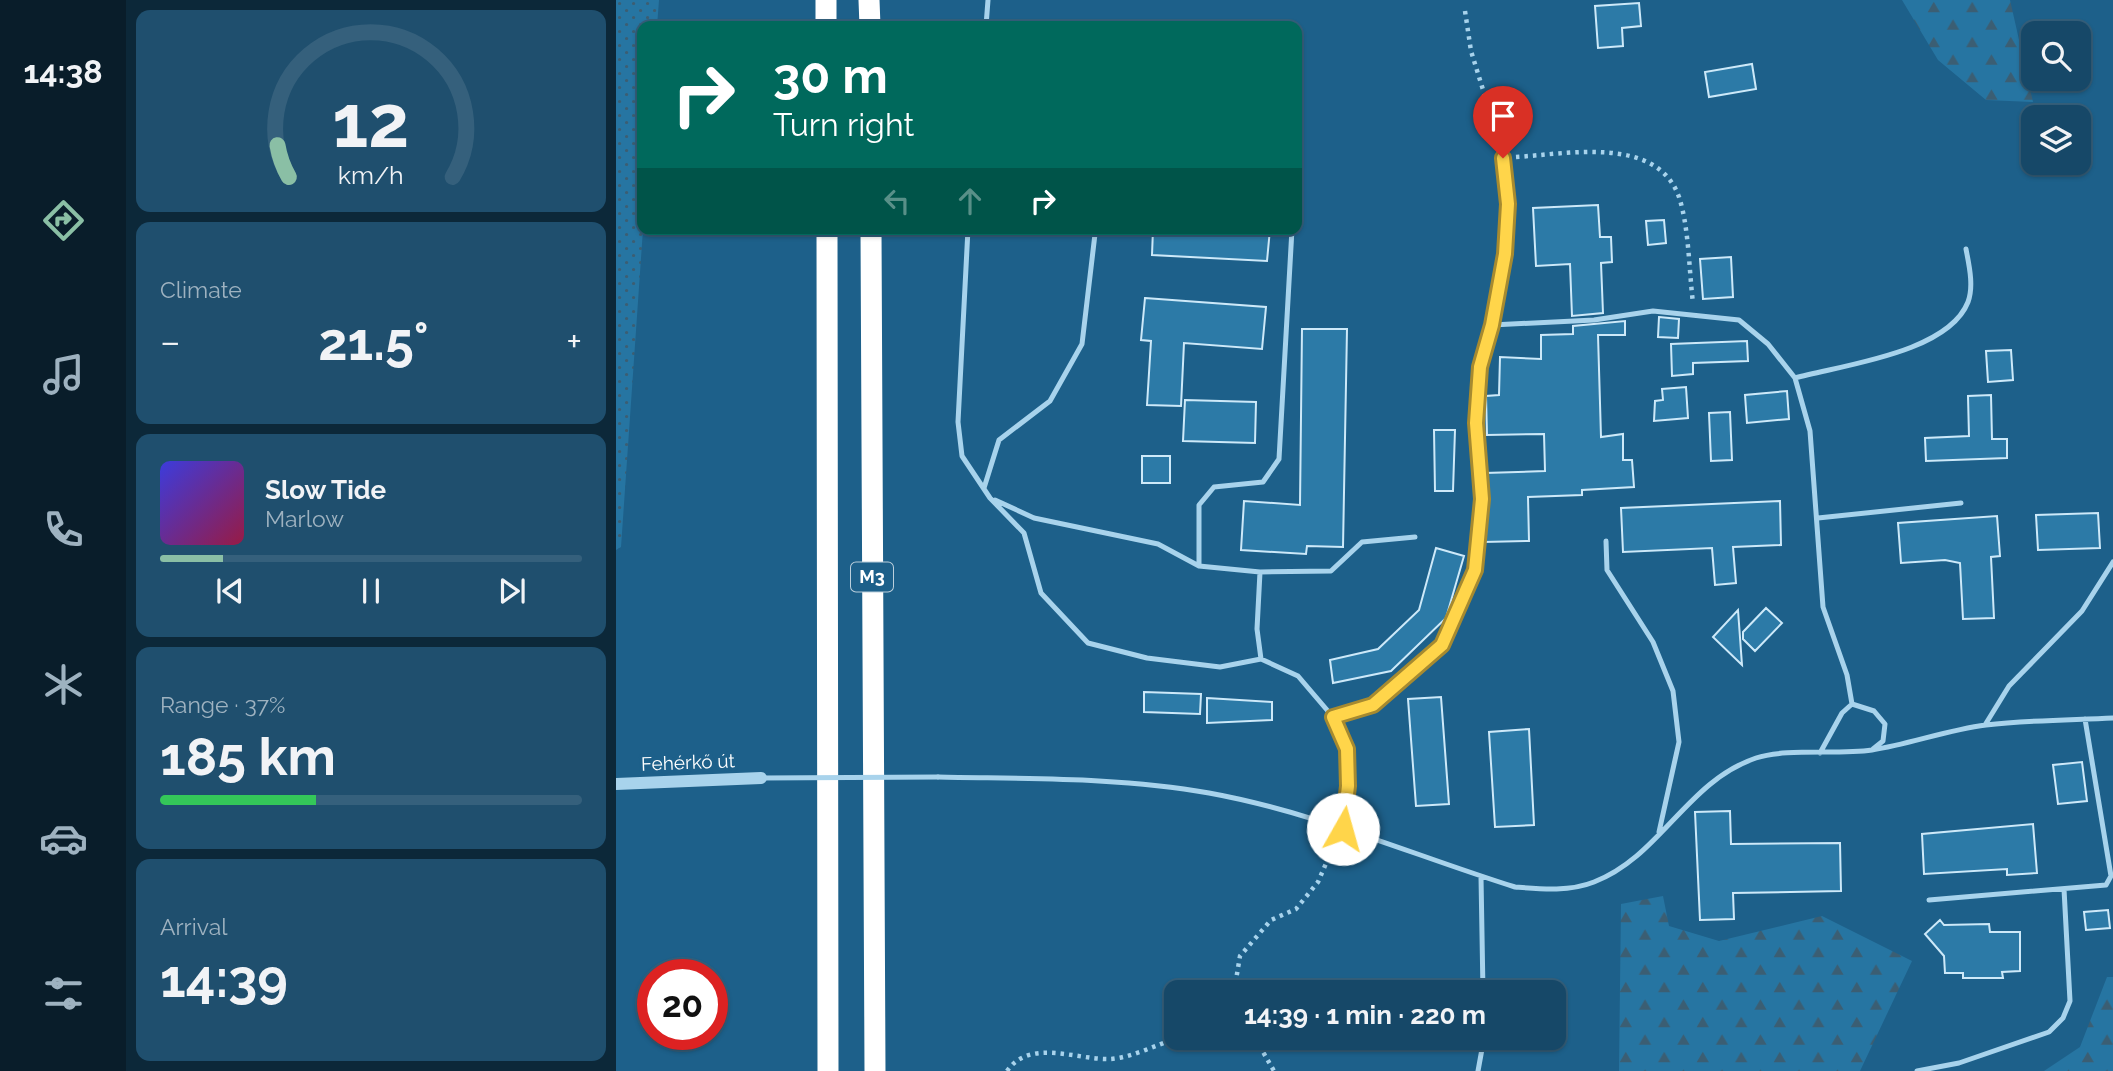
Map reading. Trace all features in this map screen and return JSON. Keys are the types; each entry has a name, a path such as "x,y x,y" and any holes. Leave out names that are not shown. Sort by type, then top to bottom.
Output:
{"highway":[{"path":"826,0 826,21"},
{"path":"869,0 870,21"},
{"name":"M3","path":"827,235 828,1071"},
{"name":"M3","path":"871,235 875,1071"}],"street":[{"name":"Fehérkő út","path":"616,784 761,778"}],"lane":[{"path":"986,21 988,0"},
{"path":"1333,717 1373,705 1442,645 1461,609 1475,570 1482,499 1476,423 1480,367 1492,325 1506,242 1508,204 1503,158"},
{"path":"968,235 958,422 962,456 990,498 1024,533 1041,593 1088,643 1147,658 1220,667 1261,659 1298,676 1333,717 1347,749 1348,786 1343,829"},
{"path":"984,488 999,440 1050,401 1082,344 1096,235"},
{"path":"1199,566 1199,505 1214,487 1263,482 1279,459 1292,235"},
{"path":"1795,377 1916,346 1949,328 1968,302 1971,274 1966,249"},
{"path":"1492,325 1594,320 1654,311 1739,320 1768,344 1795,377 1810,431 1823,607 1847,676 1852,704"},
{"path":"990,498 1034,518 1158,544 1199,566 1260,572 1331,571 1362,542 1415,537"},
{"path":"1818,518 1961,503"},
{"path":"1606,541 1607,570 1653,642 1673,691 1679,742 1658,835"},
{"path":"1985,725 2009,686 2082,611 2113,562"},
{"path":"1260,572 1257,629 1261,659"},
{"path":"1852,704 1874,711 1885,724 1883,741 1872,750"},
{"path":"1820,754 1842,713 1852,704"},
{"path":"761,778 1087,780 1178,789 1243,801 1328,824 1481,877 1515,887 1545,890 1594,883 1614,872 1658,835 1696,795 1727,768 1759,757 1872,750 1985,725 2113,718"},
{"path":"1929,900 2106,885 2110,876 2085,719"},
{"path":"1481,877 1483,980"},
{"path":"1917,1071 1959,1063 2033,1038 2049,1032 2063,1018 2070,1001 2064,889"},
{"path":"1478,1071 1481,1050"}],"path":[{"path":"1465,11 1471,51 1503,158 1593,153 1641,158 1662,168 1679,197 1694,314"},
{"path":"1236,980 1240,956 1270,920 1296,909 1318,882 1331,852 1328,824"},
{"path":"1006,1071 1012,1063 1032,1052 1112,1059 1164,1042"},
{"path":"1262,1050 1274,1071"}],"green space":[{"path":"616,0 659,0 657,21 637,21 637,235 643,235 621,547 616,550"},
{"path":"1902,0 2010,0 2021,49 2021,91 2031,91 2033,102 1986,100 1938,60"},
{"path":"1663,896 1669,926 1719,941 1822,916 1912,961 1860,1071 1619,1071 1621,904"},
{"path":"2107,977 2113,977 2113,1071 2044,1071 2080,1047"}],"building":[{"path":"1639,3 1641,26 1622,28 1623,46 1598,48 1595,6"},
{"path":"1752,64 1756,89 1709,97 1705,72"},
{"path":"1598,205 1600,237 1611,237 1612,262 1601,263 1603,313 1572,316 1570,264 1536,266 1533,208"},
{"path":"1664,220 1666,243 1648,245 1646,221"},
{"path":"1153,235 1269,235 1267,261 1152,255"},
{"path":"1731,257 1733,297 1703,299 1700,259"},
{"path":"1145,298 1266,307 1262,349 1184,343 1181,406 1147,405 1151,341 1141,340"},
{"path":"1659,317 1679,319 1678,338 1658,337"},
{"path":"1625,321 1625,335 1598,335 1601,437 1623,434 1623,460 1632,460 1634,487 1582,490 1582,495 1528,497 1529,541 1484,542 1487,499 1485,473 1545,471 1544,434 1487,435 1486,396 1499,395 1500,357 1541,359 1541,335 1573,334 1573,326"},
{"path":"1302,329 1347,329 1343,547 1307,546 1306,554 1241,550 1244,501 1300,505"},
{"path":"1747,341 1748,361 1693,363 1693,374 1672,376 1671,344"},
{"path":"2011,350 2013,380 1988,382 1986,351"},
{"path":"1686,387 1688,418 1654,421 1655,401 1663,400 1662,389"},
{"path":"1787,391 1789,419 1747,423 1745,395"},
{"path":"1991,395 1992,439 2007,439 2007,458 1926,461 1925,438 1969,436 1968,396"},
{"path":"1185,400 1256,402 1255,443 1183,441"},
{"path":"1730,412 1732,460 1711,461 1709,413"},
{"path":"1434,430 1455,430 1453,491 1435,491"},
{"path":"1142,456 1170,456 1170,483 1142,483"},
{"path":"1780,501 1781,545 1733,547 1736,583 1715,585 1712,548 1623,552 1621,508"},
{"path":"2098,513 2100,548 2038,550 2036,515"},
{"path":"1997,516 2000,556 1991,557 1994,618 1963,619 1960,563 1945,560 1901,563 1898,523"},
{"path":"1436,548 1464,556 1446,618 1391,671 1333,683 1330,660 1378,649 1419,610"},
{"path":"1766,608 1782,623 1755,651 1743,639 1743,632"},
{"path":"1738,610 1742,665 1713,637"},
{"path":"1144,692 1201,694 1200,714 1144,712"},
{"path":"1441,697 1449,804 1416,806 1408,699"},
{"path":"1207,698 1272,702 1272,720 1207,723"},
{"path":"1529,729 1534,825 1495,827 1489,732"},
{"path":"2082,762 2087,801 2058,804 2053,765"},
{"path":"1730,811 1731,844 1840,843 1841,891 1733,893 1734,919 1700,920 1695,812"},
{"path":"2033,824 2037,873 2007,875 2007,869 1924,874 1922,834"},
{"path":"2108,910 2110,928 2086,930 2084,912"},
{"path":"1940,920 1944,925 1989,924 1990,932 2020,932 2020,971 2002,972 2003,978 1963,978 1963,973 1945,973 1944,956 1925,934"}],"route":[{"path":"1343,829 1348,786 1347,749 1333,717 1373,705 1442,645 1461,609 1475,570 1482,499 1476,423 1480,367 1492,325 1505,254 1508,204 1503,158"}]}
